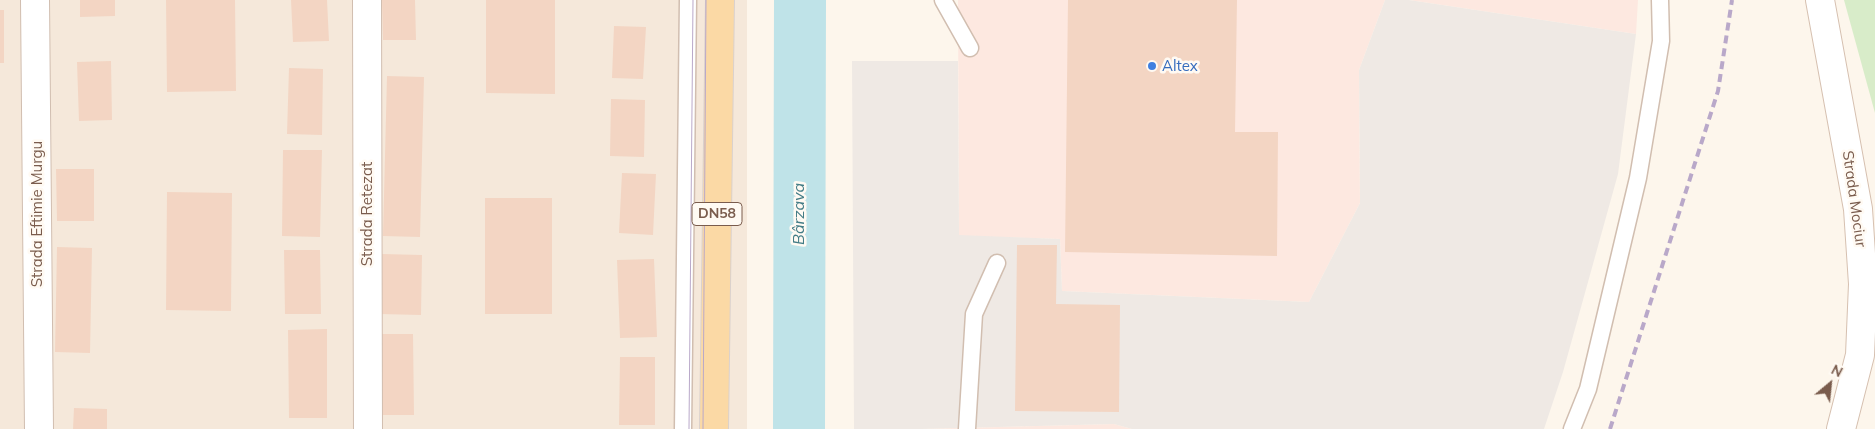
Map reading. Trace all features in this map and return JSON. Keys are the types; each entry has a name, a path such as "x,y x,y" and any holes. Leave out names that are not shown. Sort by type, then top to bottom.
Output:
{"main road":[{"name":"DN58","path":"714,429 720,0"}],"street":[{"name":"Strada Eftimie Murgu","path":"35,0 39,429"},
{"name":"Strada Retezat","path":"367,0 368,429"},
{"name":"Strada Mociur","path":"1820,0 1858,209 1863,284 1860,355 1841,429"}],"lane":[{"path":"683,429 688,0"},
{"path":"943,0 970,48"},
{"path":"1572,429 1588,389 1638,178 1661,41 1660,0"},
{"path":"967,429 974,314 997,263"}],"shaded area":[{"path":"0,0 747,0 747,429 0,429"},
{"path":"958,0 1385,0 1359,70 1360,203 1309,302 1062,291 1060,239 959,236"},
{"path":"1385,0 1409,0 1636,34 1618,174 1563,372 1544,429 1132,429 1114,424 854,429 852,61 958,61 959,235 1060,239 1062,291 1309,302 1360,203 1359,70"},
{"path":"1409,0 1638,0 1636,34"},
{"path":"1114,424 1132,429 920,429"}],"green space":[{"path":"1844,0 1875,0 1875,113"}],"building":[{"path":"80,0 115,0 115,16 80,17"},
{"path":"166,0 235,0 236,91 167,92"},
{"path":"291,0 327,0 329,41 293,42"},
{"path":"382,0 415,0 416,40 383,40"},
{"path":"486,0 555,0 555,94 486,93"},
{"name":"Altex","path":"1068,0 1237,0 1235,132 1278,132 1277,256 1065,252"},
{"path":"0,10 4,10 4,63 0,63"},
{"path":"614,26 646,27 643,79 612,78"},
{"path":"111,61 112,120 79,121 77,62"},
{"path":"289,68 323,69 322,135 287,134"},
{"path":"387,76 424,77 420,237 383,236"},
{"path":"611,99 645,100 644,157 610,156"},
{"path":"283,150 322,150 320,237 282,236"},
{"path":"56,169 94,169 94,221 57,221"},
{"path":"622,173 656,174 653,235 619,233"},
{"path":"167,192 232,193 231,311 166,310"},
{"path":"485,198 552,198 552,314 485,314"},
{"path":"1017,245 1057,245 1056,304 1120,305 1119,412 1015,411"},
{"path":"57,247 92,248 90,353 55,352"},
{"path":"284,250 320,250 321,314 285,314"},
{"path":"382,254 422,255 421,315 380,314"},
{"path":"654,259 657,337 620,338 617,260"},
{"path":"327,329 327,418 289,418 288,330"},
{"path":"380,334 413,334 414,415 380,415"},
{"path":"620,357 655,357 655,425 619,425"},
{"path":"74,408 107,409 107,429 73,429"}],"waterway":[{"name":"Bârzava","path":"799,429 800,0"}],"tram line":[{"path":"689,429 693,0"},
{"path":"703,429 706,0"}],"railway":[{"path":"1610,429 1718,91 1732,0"}],"place":[{"name":"Altex","path":"1152,66"}]}
